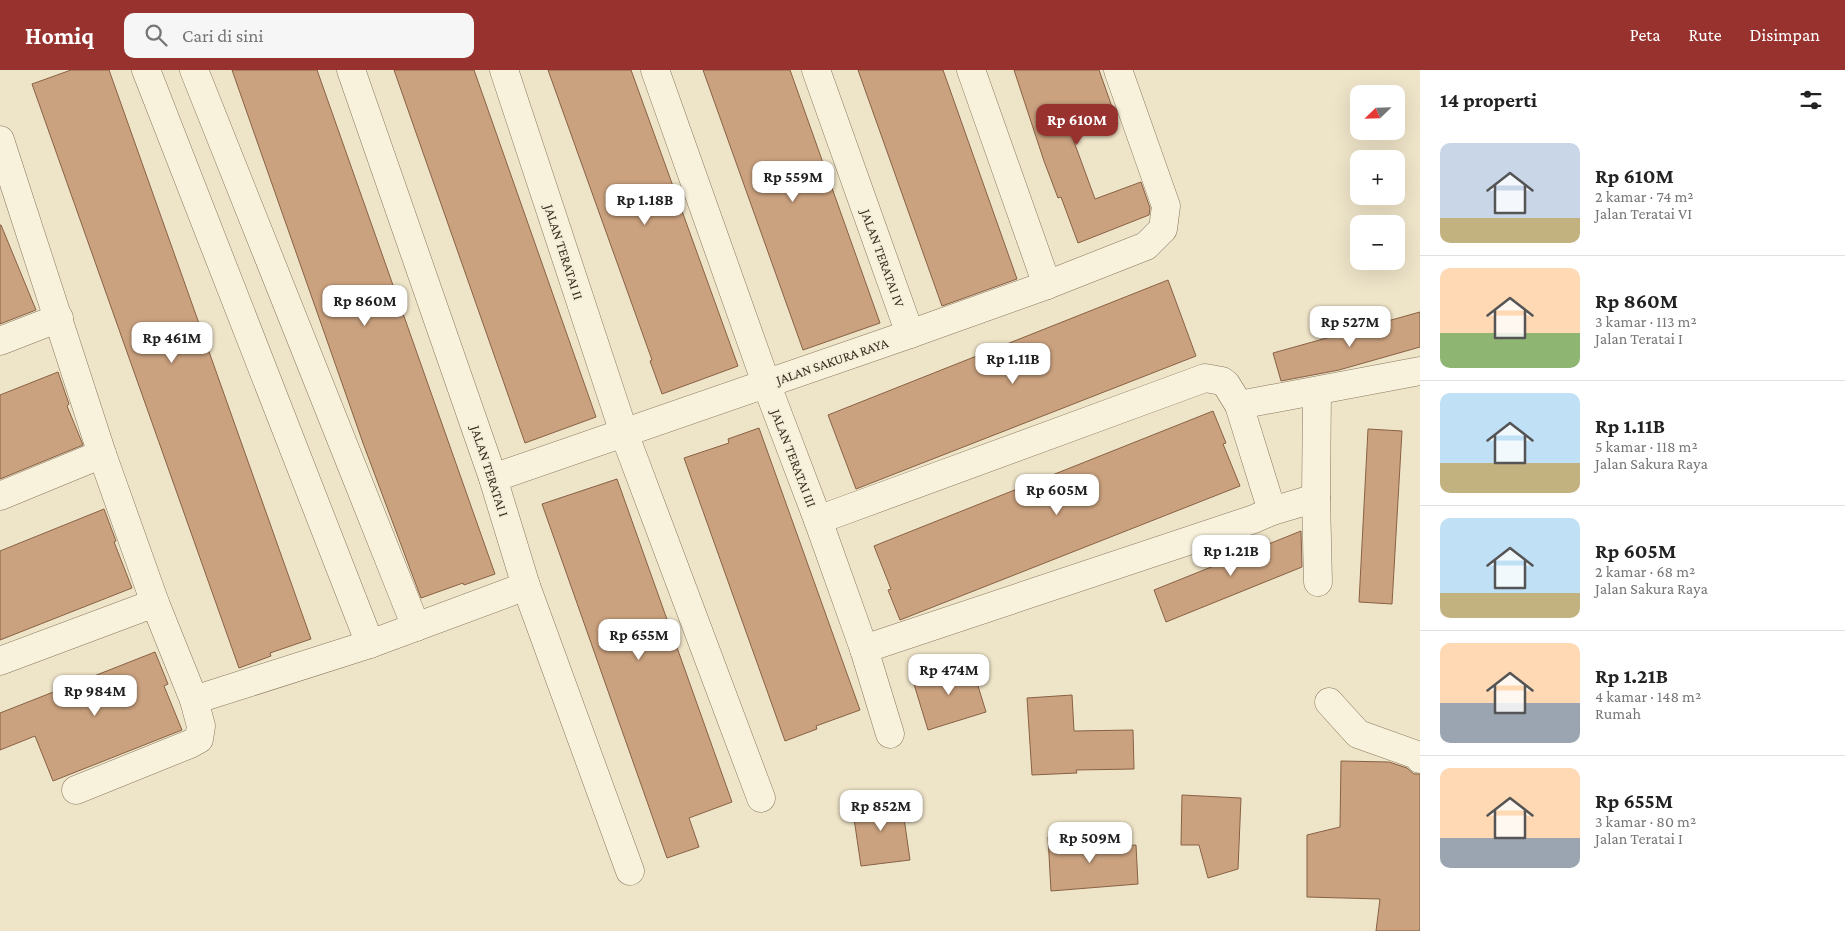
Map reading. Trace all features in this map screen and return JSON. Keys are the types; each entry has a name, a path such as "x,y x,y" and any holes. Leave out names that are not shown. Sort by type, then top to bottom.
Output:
{"street":[{"path":"146,70 370,644"},
{"path":"194,70 416,627"},
{"name":"JALAN TERATAI I","path":"351,70 493,478 526,586 630,871"},
{"name":"JALAN TERATAI II","path":"504,70 624,433 761,798"},
{"name":"JALAN TERATAI III","path":"656,70 766,384 818,520 864,649 890,734"},
{"name":"JALAN TERATAI IV","path":"816,70 910,334"},
{"path":"971,70 1048,285"},
{"name":"JALAN SAKURA RAYA","path":"493,478 1048,285 1146,246 1163,229 1166,206 1118,70"},
{"path":"0,140 6,181 58,318 102,454 155,603 194,700 201,726 199,739 190,744 76,790"},
{"path":"0,340 58,318"},
{"path":"1238,405 1420,371"},
{"path":"818,520 1205,378 1222,381 1226,384 1238,405 1272,510"},
{"path":"1317,391 1316,498 1318,582"},
{"path":"0,496 102,454"},
{"path":"864,649 1254,519 1272,510 1316,498"},
{"path":"194,700 370,644 526,586"},
{"path":"0,660 155,603"},
{"path":"1328,702 1358,734 1417,755 1420,759"}],"building":[{"path":"71,70 109,70 311,639 270,653 271,656 239,668 32,84"},
{"path":"232,70 317,70 495,574 421,598 363,443"},
{"path":"394,70 474,70 596,417 525,443"},
{"path":"548,70 631,70 738,366 662,394 650,361 652,360"},
{"path":"703,70 790,70 880,323 803,350"},
{"path":"858,70 943,70 1017,279 942,306"},
{"path":"1014,70 1099,70 1118,124 1073,139 1095,199 1141,182 1150,208 1149,215 1078,243 1061,197 1058,198 1044,161"},
{"path":"0,225 36,310 0,324"},
{"path":"1168,280 1196,356 856,489 828,415"},
{"path":"1420,312 1420,347 1339,370 1281,381 1273,353"},
{"path":"58,372 69,404 67,406 83,445 0,479 0,395"},
{"path":"1213,411 1226,443 1223,444 1240,486 900,620 888,590 891,589 874,546"},
{"path":"759,428 860,710 816,726 817,729 785,741 684,458 729,443 728,439"},
{"path":"1368,429 1402,431 1392,604 1359,602"},
{"path":"617,479 732,802 689,818 699,847 667,858 542,504"},
{"path":"104,509 116,541 114,542 132,588 0,640 0,551"},
{"path":"1301,531 1302,567 1166,622 1154,590"},
{"path":"155,652 168,684 164,686 182,730 53,781 35,736 0,750 0,713"},
{"path":"971,663 986,712 928,730 913,681"},
{"path":"1072,695 1074,731 1133,730 1134,769 1076,770 1077,773 1032,775 1027,698"},
{"path":"1341,761 1389,762 1407,768 1414,774 1420,774 1420,931 1376,931 1380,899 1307,897 1307,835 1340,827"},
{"path":"1182,795 1241,798 1238,869 1208,878 1199,845 1181,845"},
{"path":"901,797 910,860 861,866 852,805"},
{"path":"1100,835 1100,847 1136,845 1138,884 1051,891 1048,837"}]}
